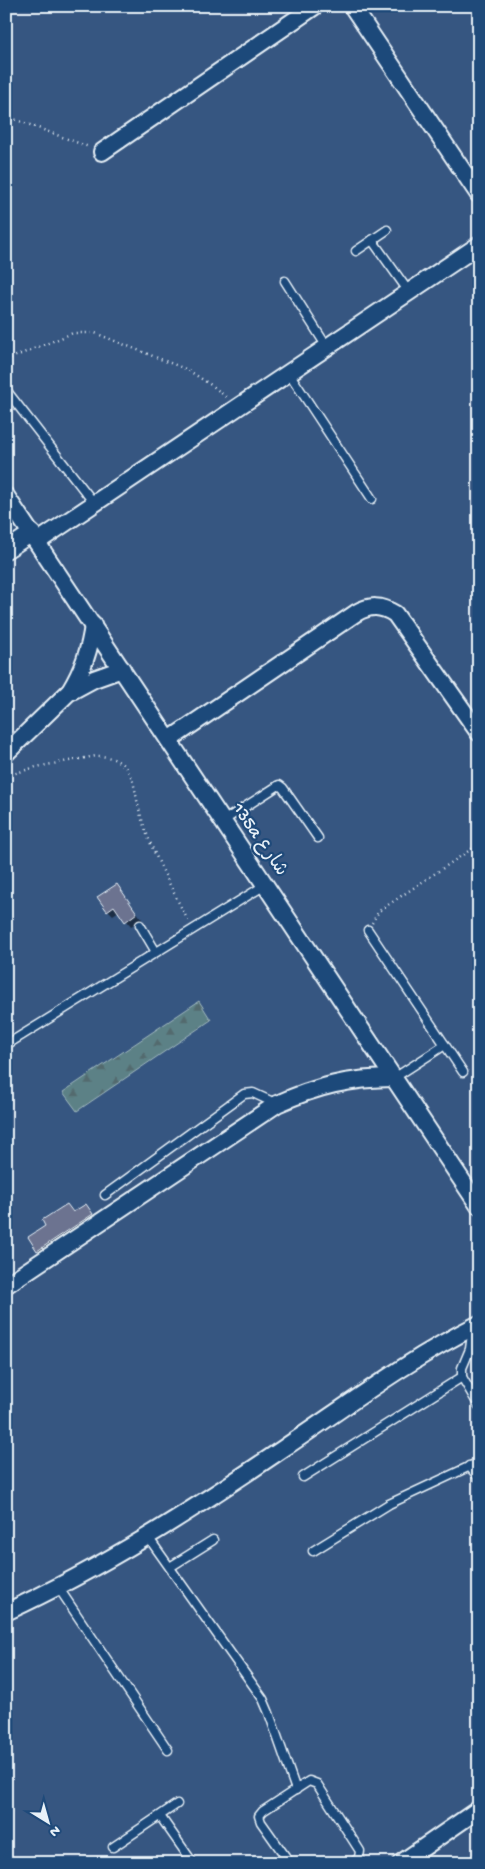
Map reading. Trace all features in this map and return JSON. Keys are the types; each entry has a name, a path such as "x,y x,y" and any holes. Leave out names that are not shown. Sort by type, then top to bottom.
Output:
{"street":[{"path":"102,152 315,6"},
{"path":"352,6 479,196"},
{"path":"6,550 34,538 94,503 479,245"},
{"name":"135a شارع","path":"6,496 479,1206"},
{"path":"169,740 356,613 365,608 376,606 386,608 395,614 479,733"},
{"path":"6,753 68,693 86,661 93,625"},
{"path":"68,693 94,678 122,669"},
{"path":"6,1285 277,1104 304,1092 334,1083 366,1078 394,1078"},
{"path":"6,1612 58,1587 148,1537 278,1452 388,1376 424,1353 476,1326"},
{"path":"401,1863 479,1809"}],"lane":[{"path":"356,250 387,230"},
{"path":"372,240 409,292"},
{"path":"285,281 327,347"},
{"path":"289,373 372,499"},
{"path":"6,390 94,503"},
{"path":"223,821 279,786 318,838"},
{"path":"6,1045 265,885"},
{"path":"140,925 156,952"},
{"path":"368,930 463,1072"},
{"path":"394,1078 444,1045"},
{"path":"105,1195 244,1094 253,1092 277,1104"},
{"path":"476,1326 470,1349 462,1368 462,1377 479,1406"},
{"path":"302,1477 462,1377"},
{"path":"313,1551 389,1504 479,1462"},
{"path":"470,1466 479,1478"},
{"path":"148,1537 266,1706 296,1790"},
{"path":"170,1568 213,1540"},
{"path":"58,1587 168,1750"},
{"path":"290,1863 261,1822 259,1816 263,1811 309,1781 317,1784 360,1851 359,1858 352,1863"},
{"path":"113,1847 177,1804"},
{"path":"160,1816 192,1863"}],"path":[{"path":"6,116 102,152"},
{"path":"6,360 62,336 84,332 95,333 188,370 214,387 236,408"},
{"path":"6,776 51,764 96,756 106,756 124,765 133,783 147,834 192,930"},
{"path":"368,930 379,911 479,844"}],"green space":[{"path":"199,1001 211,1020 77,1111 63,1092"}],"building":[{"path":"117,884 137,913 125,922 114,906 107,911 97,897"},
{"path":"67,1204 73,1212 86,1204 93,1214 37,1251 28,1237 45,1226 42,1220"}]}
